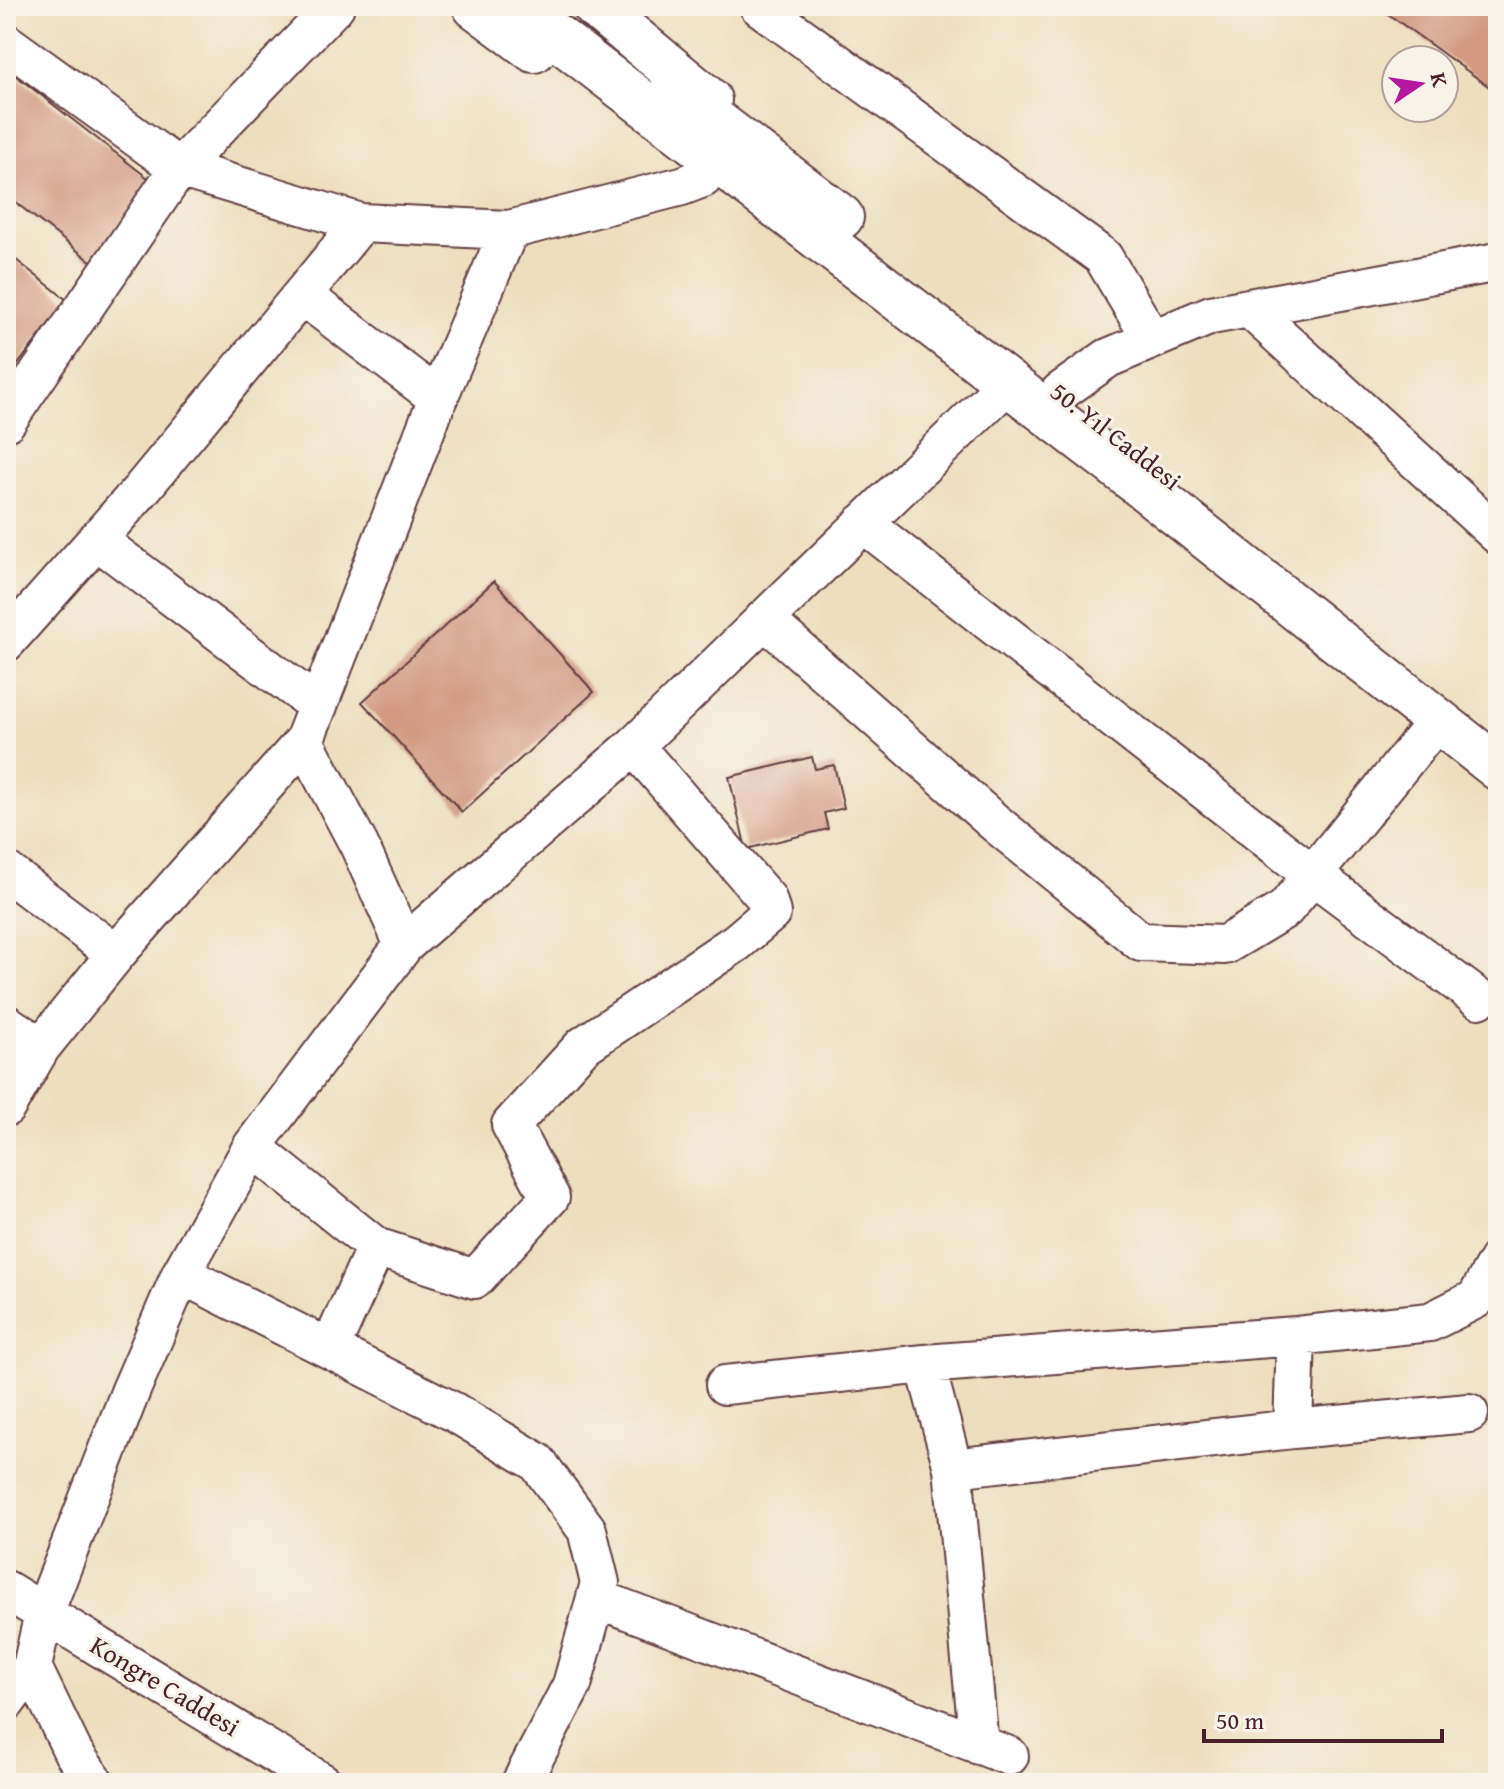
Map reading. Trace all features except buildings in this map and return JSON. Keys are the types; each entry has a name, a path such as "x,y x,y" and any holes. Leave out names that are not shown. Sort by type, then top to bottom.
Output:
{"main road":[{"name":"50. Yıl Caddesi","path":"475,6 669,157 717,187 770,200"},
{"name":"50. Yıl Caddesi","path":"516,6 1008,383 1498,768"},
{"name":"50. Yıl Caddesi","path":"560,6 733,134 1498,738"},
{"name":"50. Yıl Caddesi","path":"595,6 691,83 721,111 733,134"}],"street":[{"path":"11,405 179,168 335,6"},
{"path":"759,6 1103,257 1151,338"},
{"path":"6,43 179,168 361,223 509,230 703,178"},
{"path":"6,642 97,540 361,223"},
{"path":"6,1107 41,1047 116,954 304,741 438,398 509,230"},
{"path":"1060,392 1108,358 1211,315 1498,262"},
{"path":"302,295 438,398"},
{"path":"1249,308 1498,535"},
{"path":"6,1702 32,1667 44,1613 131,1390 181,1274 252,1147 404,945 634,746 1008,383"},
{"path":"863,523 1313,875 1479,999"},
{"path":"97,540 318,706"},
{"path":"764,619 994,822 1141,942 1225,945 1285,909 1437,721"},
{"path":"304,741 359,845 404,945"},
{"path":"252,1147 376,1247 475,1279 550,1197 511,1125 583,1046 737,942 771,913 767,899 634,746"},
{"path":"6,871 116,954"},
{"path":"6,1024 41,1047"},
{"path":"330,1349 376,1247"},
{"path":"725,1385 925,1364 1296,1336 1430,1322 1476,1299 1498,1260"},
{"path":"181,1274 454,1412 537,1462 587,1530 600,1583 572,1685 521,1783"},
{"path":"1293,1429 1296,1336"},
{"path":"925,1364 953,1468 1001,1767"},
{"path":"953,1468 1293,1429 1469,1413"},
{"name":"Kongre Caddesi","path":"6,1590 323,1783"},
{"path":"596,1598 1001,1767"},
{"path":"32,1667 73,1752 95,1783"}]}
